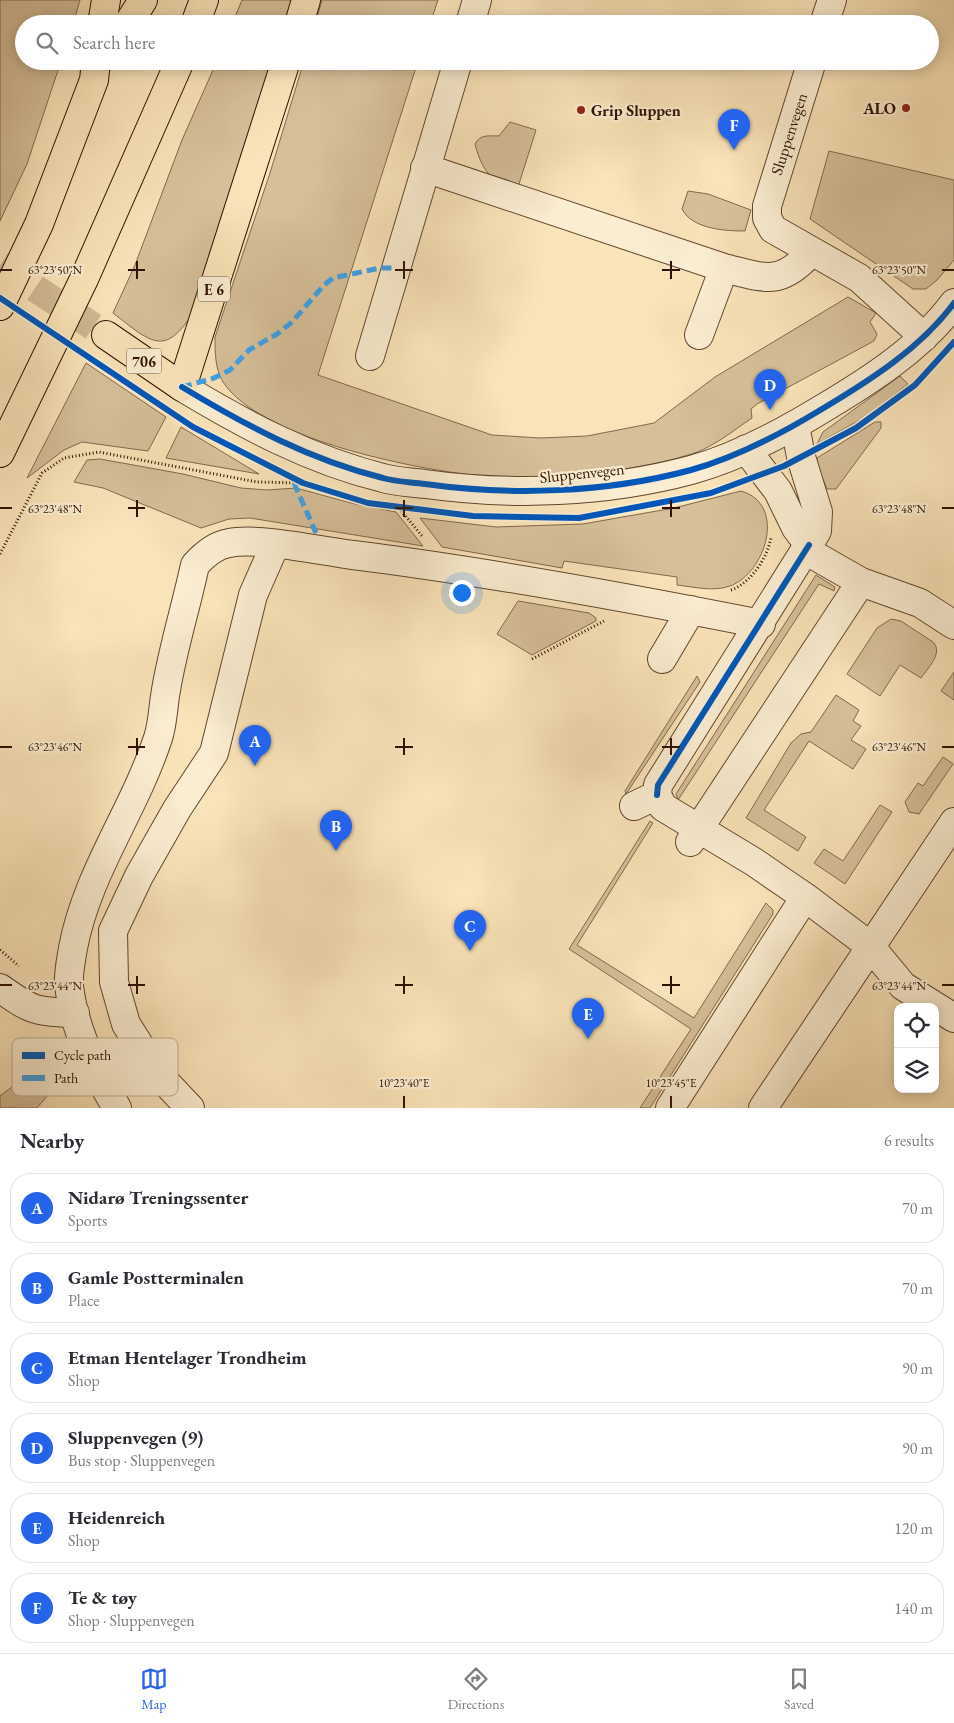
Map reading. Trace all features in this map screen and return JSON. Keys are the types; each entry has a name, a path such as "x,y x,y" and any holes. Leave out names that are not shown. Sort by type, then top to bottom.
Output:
{"main road":[{"path":"104,15 106,0"},
{"path":"134,15 143,0"},
{"path":"198,15 204,0"},
{"path":"301,15 306,0"},
{"path":"0,306 39,224 97,70"},
{"path":"0,453 84,279 176,70"},
{"name":"E 6","path":"182,387 283,70"},
{"name":"Sluppenvegen","path":"106,335 182,387"}],"street":[{"path":"473,15 477,0"},
{"path":"827,15 832,0"},
{"path":"370,356 455,70"},
{"name":"Sluppenvegen","path":"809,70 767,206 767,218 773,229 859,278 924,337"},
{"path":"425,168 724,268 762,278 783,276 796,268 811,252"},
{"path":"699,335 724,268"},
{"name":"Sluppenvegen","path":"182,387 249,427 310,454 383,479 459,489 532,492 614,486 692,470 771,439 845,394 924,337 952,310"},
{"path":"795,425 800,457 818,512 817,531 658,785 646,800 663,807 694,836 749,870 805,897 870,946 904,986 954,1018"},
{"path":"746,449 778,491 807,547 861,582 920,603 954,625"},
{"path":"84,1038 75,1013 69,985 69,970 77,926 87,895 144,773 158,736 166,689 195,565 204,555 228,543 244,542 431,554 617,596 760,624"},
{"path":"135,1038 126,1024 114,982 113,931 139,876 172,817 214,753 253,595 275,545"},
{"path":"694,836 861,582"},
{"path":"662,659 691,610"},
{"path":"763,1108 954,822"},
{"path":"670,1108 805,897"},
{"path":"0,988 26,1006 42,1012 75,1013"},
{"path":"178,1095 190,1108"},
{"path":"110,1096 117,1108"}],"path":[{"path":"0,554 42,474 64,458 99,452 257,482 302,483"},
{"path":"397,506 431,554"},
{"path":"532,659 609,618 617,596"}],"shaded area":[{"path":"0,0 80,0 76,15 15,15 15,70 58,70 27,164 0,221"},
{"path":"242,0 294,0 289,15 236,15"},
{"path":"322,0 438,0 433,15 318,15"},
{"path":"213,70 271,70 197,306 176,334 167,340 158,341 139,332 113,313 135,265 182,140"},
{"path":"301,70 415,70 318,375 492,435 540,438 587,436 654,423 715,377 848,297 876,313 870,322 877,334 874,341 757,404 751,409 752,418 708,447 686,456 639,467 551,477 488,477 412,465 338,447 301,434 269,419 242,402 223,382 217,366 215,337 270,173"},
{"path":"510,122 536,130 519,184 515,189 499,182 488,173 475,144 482,137 499,136"},
{"path":"829,151 954,180 954,260 937,280 926,289 913,289 810,219"},
{"path":"688,191 708,194 751,210 745,231 710,228 693,221 682,209"},
{"path":"86,363 166,417 148,451 82,442 64,450 27,478"},
{"path":"900,376 908,384 867,416 817,444 823,432"},
{"path":"875,422 881,422 881,428 836,489 827,489 816,462 817,458"},
{"path":"181,427 259,474 166,458"},
{"path":"100,459 183,474 241,488 267,490 296,488 351,503 396,512 423,546 250,518 229,519 201,528 103,488 74,482 87,460"},
{"path":"741,491 755,498 764,509 767,523 766,538 761,554 753,568 743,579 730,586 717,589 677,585 677,577 564,561 562,568 442,547 420,518 496,527 583,524 674,508"},
{"path":"816,575 835,587 834,591 819,584 678,800 676,794"},
{"path":"518,601 589,613 596,618 596,621 532,655 497,634"},
{"path":"891,619 901,621 933,642 937,651 936,656 921,678 900,665 880,696 847,674 877,628"},
{"path":"954,672 954,700 941,691"},
{"path":"697,676 700,682 626,794 625,791"},
{"path":"836,695 859,710 853,721 861,726 851,740 866,749 853,769 809,741 764,810 806,837 798,851 746,818 791,743 801,734 811,732"},
{"path":"943,757 953,764 919,814 909,812 905,802 918,783 923,786"},
{"path":"880,805 892,812 845,884 814,863 824,849 843,861"},
{"path":"650,821 653,823 577,945 694,1018 766,903 773,910 773,914 650,1108 640,1108 691,1029 569,949"},
{"path":"12,1087 12,1096 47,1096 37,1108 0,1108 0,1096"}],"tunnel":[{"path":"0,265 106,335"}],"marked path":[{"path":"182,387 214,378 230,370 249,350 277,334 292,322 324,285 333,278 380,268 396,268"},
{"path":"294,483 316,533"}],"cycle path":[{"path":"0,298 193,427 303,483 368,503 473,516 579,518 711,493 784,466 856,428 915,385 954,342"},
{"path":"182,387 230,415 279,440 330,462 388,479 458,488 491,490 525,491 592,488 625,484 691,470 742,452 775,436 876,375 926,335 954,303"},
{"path":"657,795 658,785 809,545"}],"place":[{"name":"ALO","path":"906,108"},
{"name":"Grip Sluppen","path":"581,110"},
{"name":"Te & tøy","path":"734,150"},
{"name":"Sluppenvegen (9)","path":"770,410"},
{"name":"Nidarø Treningssenter","path":"255,766"},
{"name":"Gamle Postterminalen","path":"336,851"},
{"name":"Etman Hentelager Trondheim","path":"470,951"},
{"name":"Heidenreich","path":"588,1039"}]}
